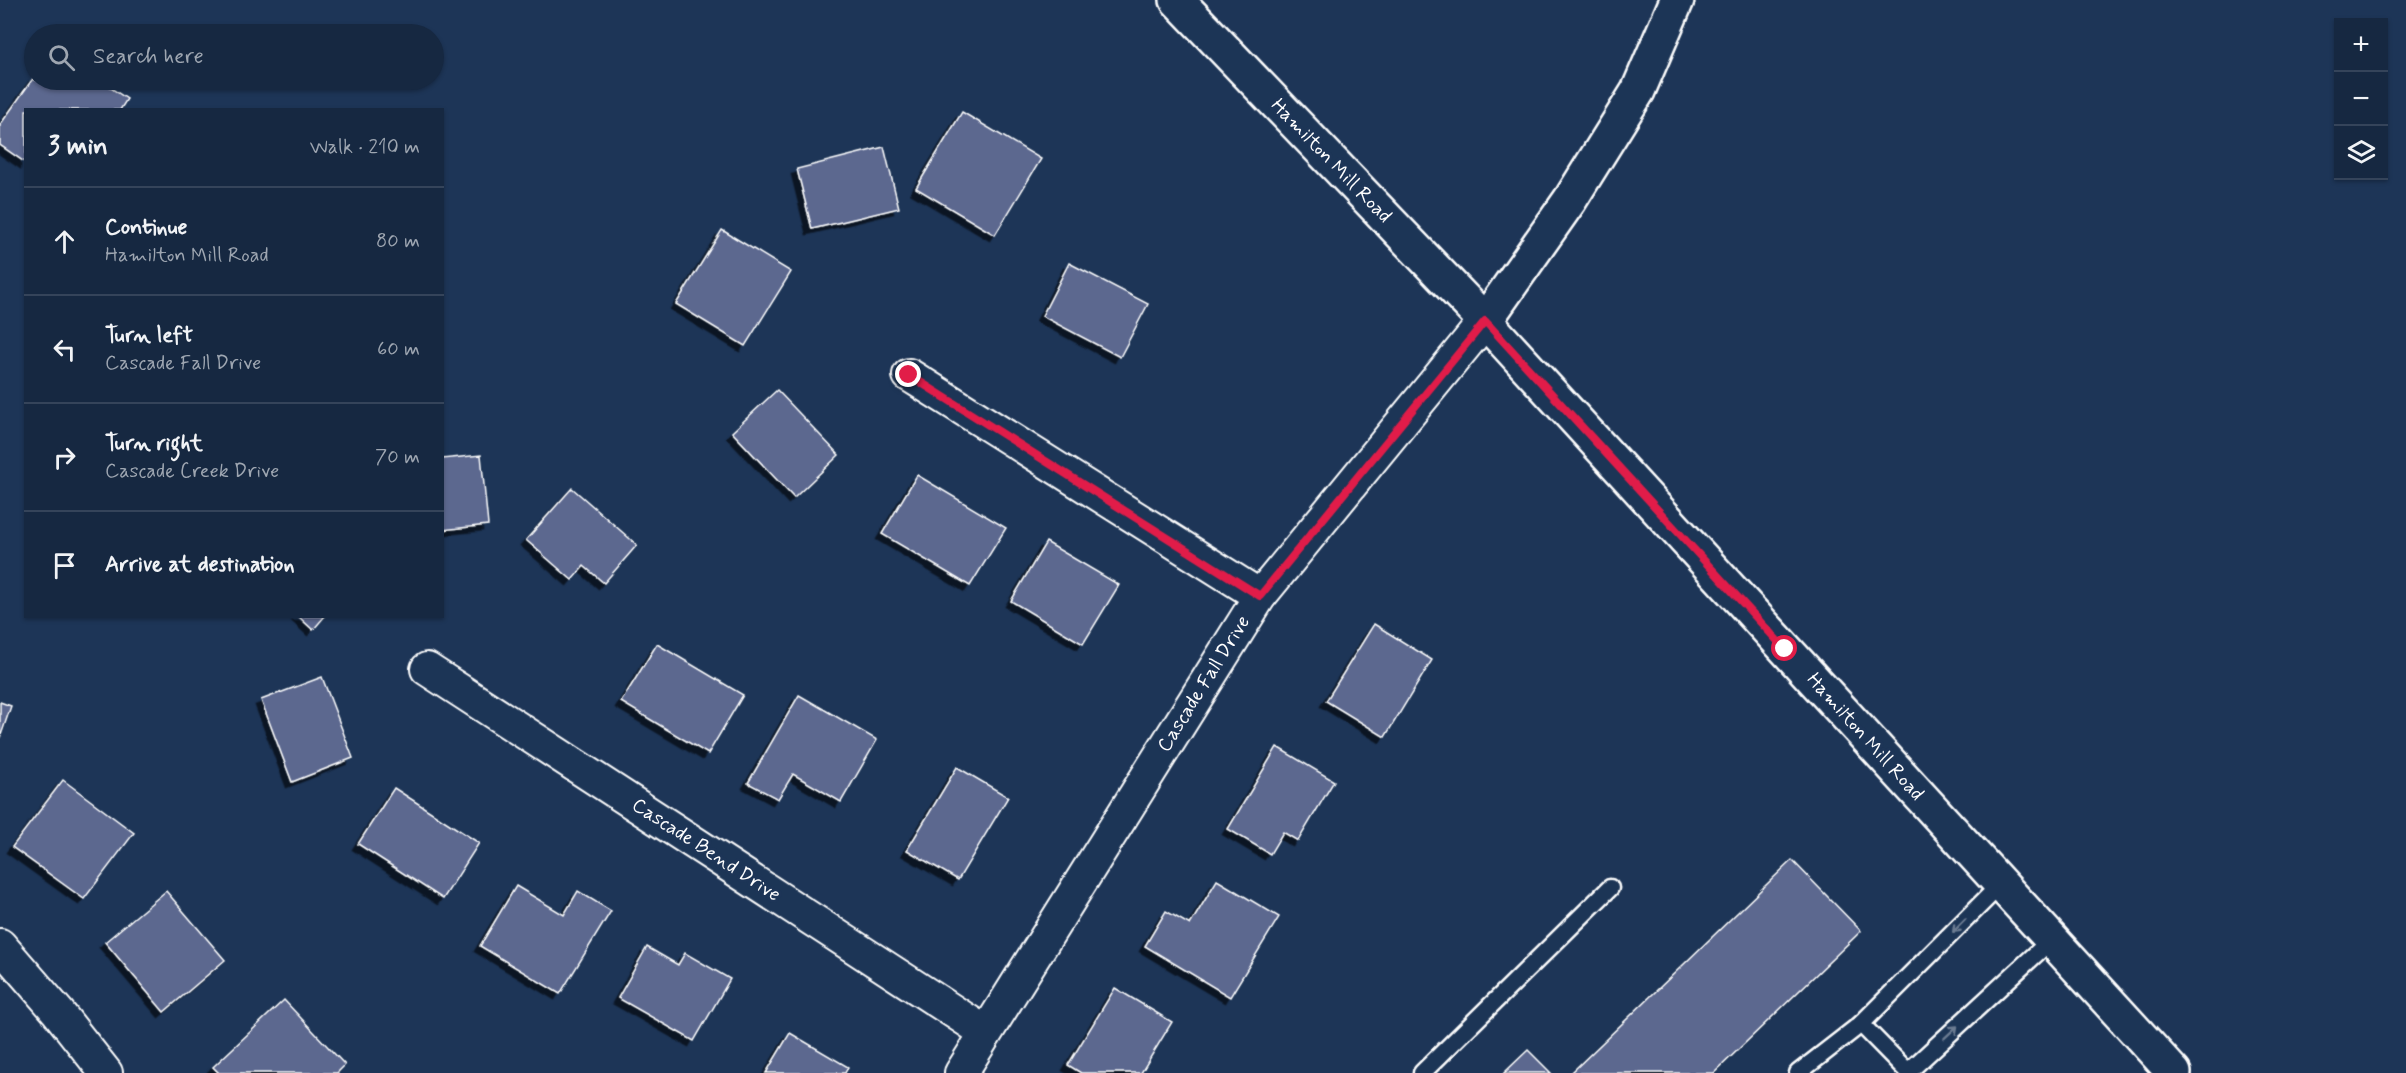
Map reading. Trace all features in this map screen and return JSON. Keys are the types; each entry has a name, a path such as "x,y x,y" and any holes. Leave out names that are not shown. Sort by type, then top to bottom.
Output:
{"main road":[{"name":"Hamilton Mill Road","path":"1177,0 1485,321 2174,1073"},
{"path":"1485,321 1570,200 1638,91 1677,0"}],"street":[{"name":"Cascade Fall Drive","path":"961,1073 1260,596 1485,321"},
{"path":"909,375 1260,596"},
{"name":"Cascade Bend Drive","path":"428,669 985,1032"},
{"path":"0,945 58,1012 106,1073"}],"lane":[{"path":"1798,1073 1861,1024 2000,885"},
{"path":"1422,1073 1610,888"},
{"path":"1861,1024 1908,1072 2051,940"}],"building":[{"path":"25,90 114,90 127,99 121,108 24,108 24,162 0,145 0,125"},
{"path":"962,112 1041,159 995,235 916,188"},
{"path":"884,147 899,208 812,229 797,169"},
{"path":"722,230 791,272 745,346 676,304"},
{"path":"1069,263 1148,304 1120,357 1042,316"},
{"path":"777,390 839,455 794,498 732,432"},
{"path":"481,455 488,525 444,530 444,459"},
{"path":"917,475 1006,528 970,586 882,534"},
{"path":"572,488 637,545 604,583 584,566 572,580 526,540"},
{"path":"1046,542 1119,585 1083,644 1011,601"},
{"path":"300,618 323,618 313,630"},
{"path":"1374,624 1432,660 1385,737 1326,701"},
{"path":"657,644 743,695 708,754 621,702"},
{"path":"322,677 353,758 292,782 261,700"},
{"path":"799,695 877,740 841,802 793,774 778,799 748,783"},
{"path":"0,702 11,706 0,738"},
{"path":"1277,747 1334,781 1298,841 1283,832 1270,854 1228,829"},
{"path":"957,767 1008,797 958,880 907,850"},
{"path":"63,780 134,833 84,899 12,847"},
{"path":"394,788 479,843 443,899 358,844"},
{"path":"1792,860 1861,931 1714,1073 1571,1073"},
{"path":"1217,880 1279,917 1230,997 1145,946 1166,911 1190,925"},
{"path":"516,886 564,915 578,891 611,911 560,994 480,946"},
{"path":"166,891 225,960 164,1012 105,942"},
{"path":"647,947 678,965 685,953 730,979 694,1041 618,998"},
{"path":"1115,988 1172,1022 1141,1073 1081,1073 1068,1065"},
{"path":"284,1000 345,1065 337,1073 219,1073 213,1067"},
{"path":"790,1033 848,1067 845,1073 766,1073"},
{"path":"1528,1050 1551,1073 1504,1073"}],"route":[{"path":"909,375 1260,596 1485,321 1785,649"}]}
